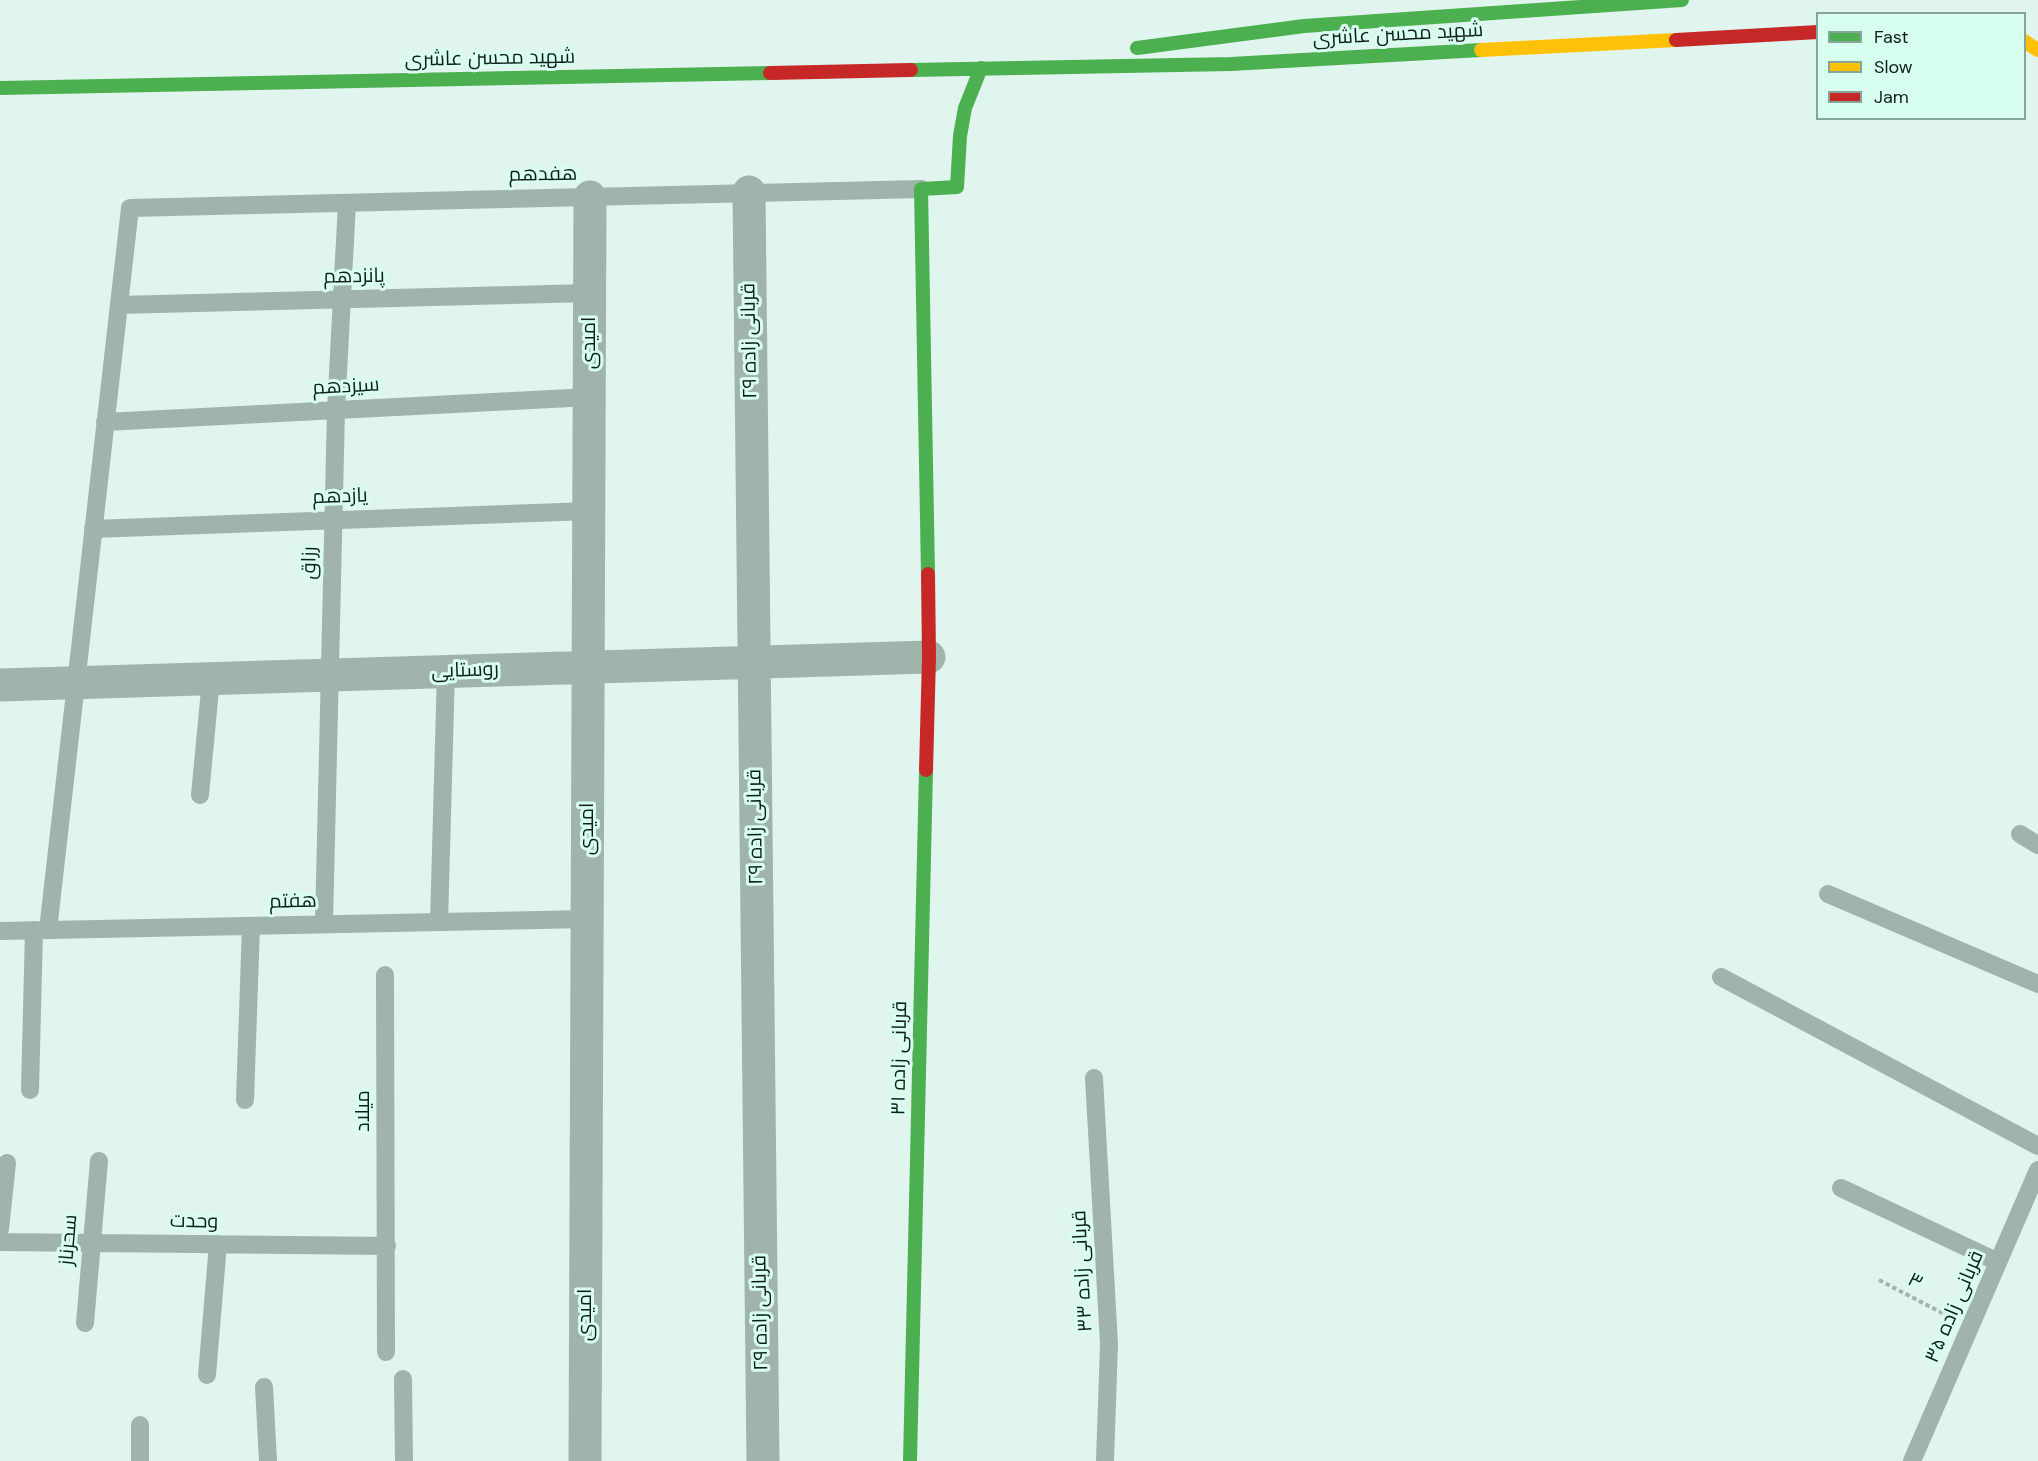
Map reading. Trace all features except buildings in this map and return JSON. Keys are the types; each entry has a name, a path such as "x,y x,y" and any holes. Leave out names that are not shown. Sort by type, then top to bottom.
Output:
{"street":[{"name":"شهید محسن عاشری","path":"1119,50 1304,26 1682,0"},
{"name":"شهید محسن عاشری","path":"0,88 1231,64 1816,32"},
{"name":"شهید محسن عاشری","path":"981,68 1096,53"},
{"name":"هفدهم","path":"921,189 957,187 960,136 965,108 981,68"},
{"name":"قربانی زاده ۳۱","path":"910,1461 929,657 921,189"},
{"name":"قربانی زاده ۲۹","path":"749,192 763,1461"},
{"name":"امیدی","path":"585,1461 590,196"},
{"name":"روستایی","path":"0,685 929,657"}],"lane":[{"name":"هفدهم","path":"118,305 130,208 921,189"},
{"name":"رزاق","path":"324,924 336,410 347,203"},
{"name":"پانزدهم","path":"118,305 590,293"},
{"path":"30,1090 41,930 75,682 118,305"},
{"name":"سیزدهم","path":"105,422 590,397"},
{"name":"یازدهم","path":"93,529 589,511"},
{"path":"439,922 446,671"},
{"path":"200,795 211,679"},
{"path":"2020,834 2038,845"},
{"path":"1828,894 2038,984"},
{"name":"هفتم","path":"0,931 588,919"},
{"path":"245,1100 251,926"},
{"name":"میلاد","path":"385,975 386,1352"},
{"path":"1720,977 2038,1146"},
{"name":"قربانی زاده ۳۳","path":"1094,1078 1109,1344 1105,1461"},
{"name":"سحرناز","path":"85,1323 99,1161"},
{"path":"0,1229 7,1163"},
{"name":"قربانی زاده ۳۵","path":"1912,1461 2038,1170"},
{"path":"1841,1188 1998,1262"},
{"name":"وحدت","path":"0,1242 387,1246"},
{"path":"207,1375 218,1244"},
{"path":"403,1380 404,1461"},
{"path":"264,1387 268,1461"},
{"path":"140,1425 140,1461"}],"path":[{"name":"۳","path":"1879,1280 1970,1327"}],"traffic: fast":[{"path":"1137,48 1304,26 1682,0"},
{"path":"911,70 1231,64 1481,50"},
{"path":"928,574 921,189 957,187 960,136 965,108 981,68"},
{"path":"0,88 770,73"},
{"path":"910,1461 926,770"}],"traffic: slow":[{"path":"1481,50 1676,40"},
{"path":"2026,42 2038,50"}],"traffic: jam":[{"path":"1676,40 1816,32"},
{"path":"770,73 911,70"},
{"path":"926,770 929,657 928,574"}]}
